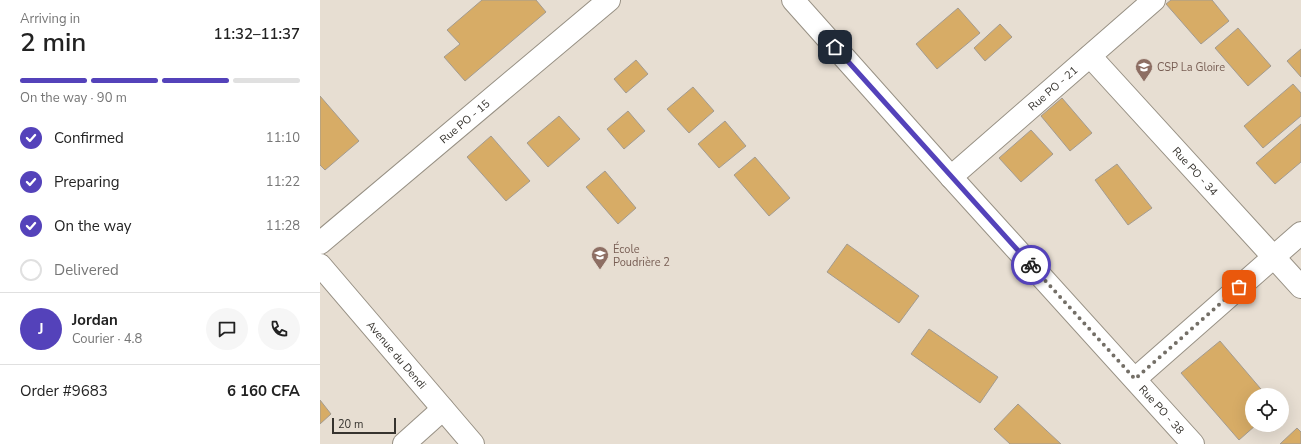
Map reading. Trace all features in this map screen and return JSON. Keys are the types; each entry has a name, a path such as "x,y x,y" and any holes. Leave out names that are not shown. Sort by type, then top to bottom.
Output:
{"street":[{"name":"Rue PO - 15","path":"320,243 609,0"},
{"name":"Rue PO - 38","path":"793,0 1193,444"},
{"name":"Rue PO - 21","path":"951,177 1154,0"},
{"name":"Rue PO - 34","path":"1090,56 1301,287"},
{"path":"1135,379 1301,233"},
{"name":"Avenue du Dendi","path":"320,265 473,444"},
{"path":"404,444 443,409"}],"building":[{"path":"482,0 536,0 546,12 465,81 444,57 460,44 447,30"},
{"path":"1171,0 1212,0 1229,21 1201,44 1166,4"},
{"path":"958,8 980,33 937,69 916,44"},
{"path":"1000,24 1012,37 985,61 974,48"},
{"path":"1238,28 1271,66 1248,86 1215,48"},
{"path":"1301,49 1301,77 1287,61"},
{"path":"636,60 648,74 626,93 614,79"},
{"path":"1293,84 1301,93 1301,116 1263,148 1244,126"},
{"path":"693,87 714,111 689,133 667,109"},
{"path":"320,96 359,141 325,170 320,165"},
{"path":"1062,98 1092,133 1070,151 1041,116"},
{"path":"628,111 645,131 624,149 607,129"},
{"path":"559,116 580,139 548,167 527,143"},
{"path":"725,121 746,146 719,168 698,144"},
{"path":"1301,124 1301,162 1275,184 1256,163"},
{"path":"1031,130 1053,154 1021,182 999,158"},
{"path":"491,136 530,181 506,201 467,157"},
{"path":"755,157 790,198 769,216 734,175"},
{"path":"1117,164 1152,208 1128,225 1095,180"},
{"path":"605,171 636,208 618,224 586,187"},
{"path":"847,244 919,296 899,323 827,272"},
{"path":"929,329 998,377 980,403 911,354"},
{"path":"1220,341 1260,388 1245,388 1245,432 1248,432 1239,440 1181,373"},
{"path":"320,400 331,414 320,424"},
{"path":"1018,404 1061,444 1010,444 994,429"},
{"path":"1297,428 1301,432 1301,444 1280,444"}],"way so far":[{"path":"1031,265 1135,379 1239,287"}],"place":[{"name":"CSP La Gloire","path":"1144,82"},
{"name":"École Poudrière 2","path":"600,270"}],"route":[{"path":"835,47 1031,265"}]}
